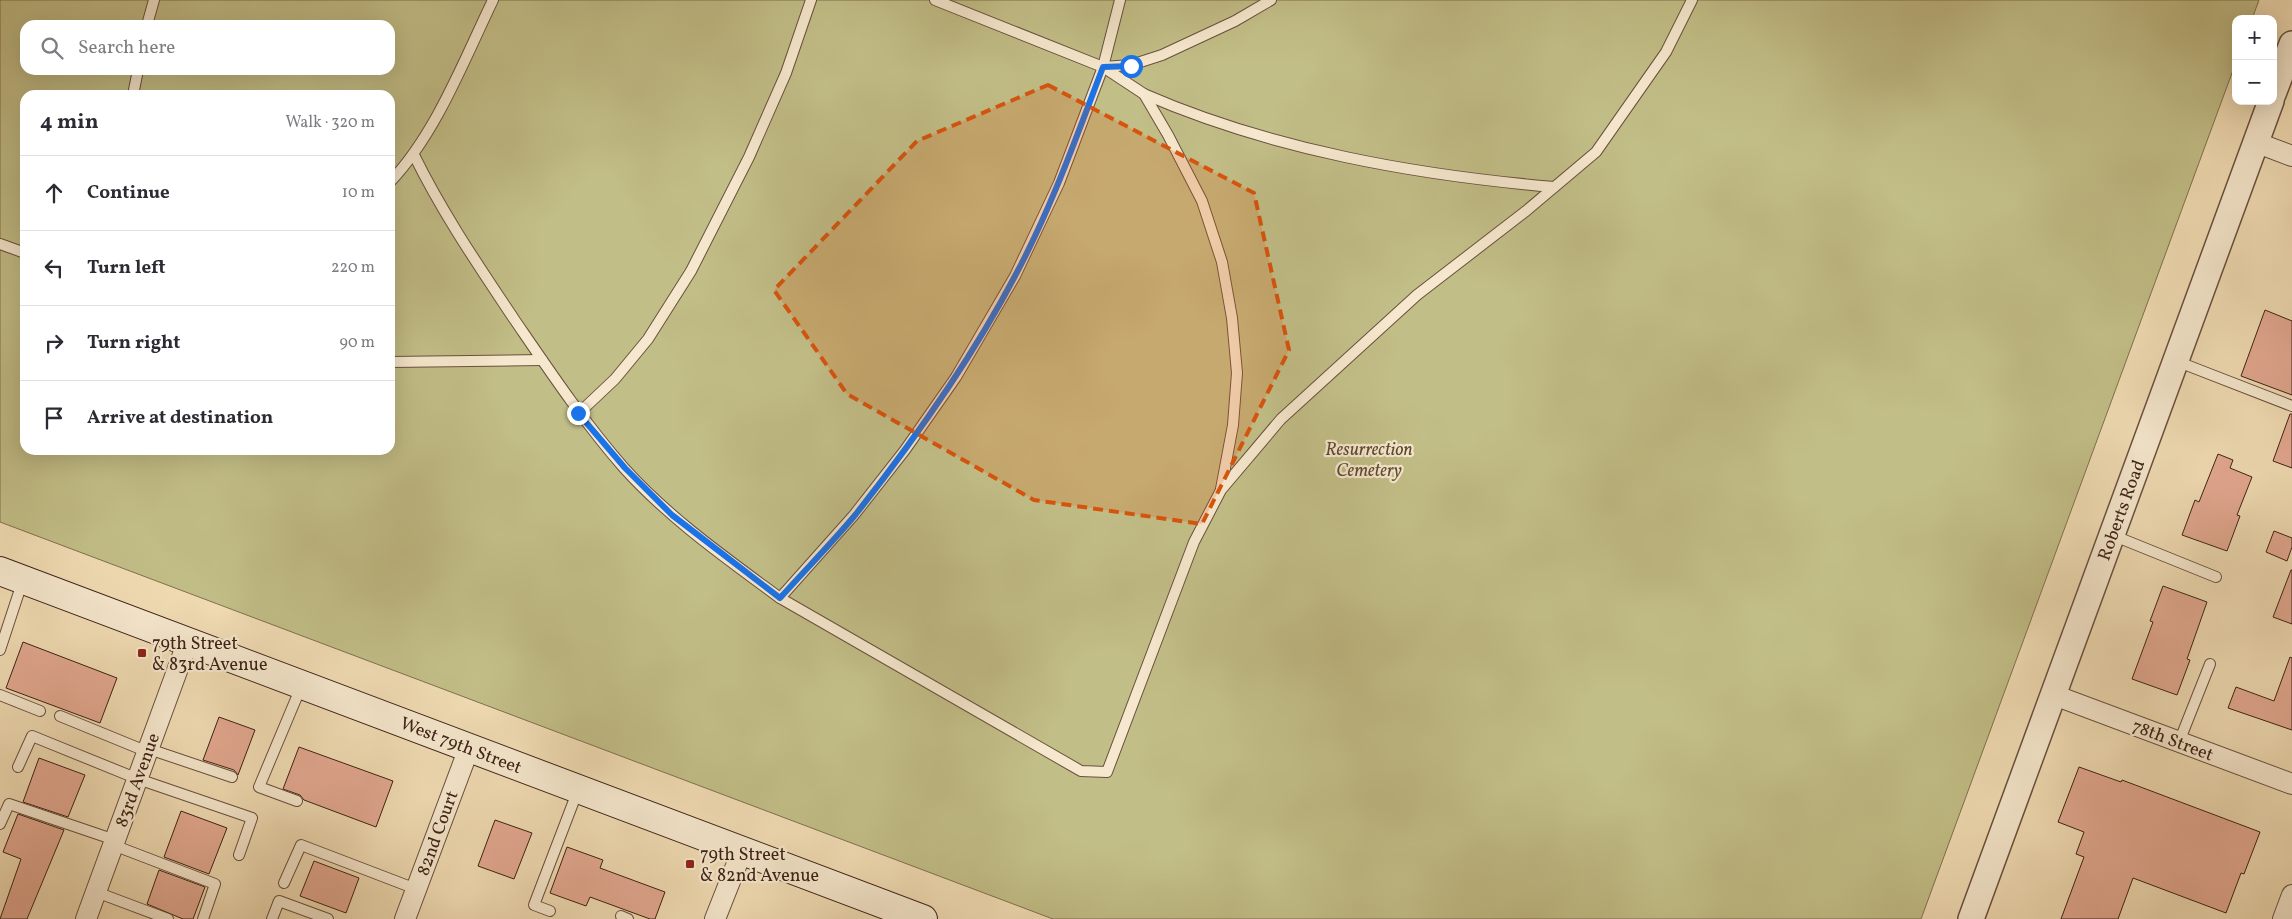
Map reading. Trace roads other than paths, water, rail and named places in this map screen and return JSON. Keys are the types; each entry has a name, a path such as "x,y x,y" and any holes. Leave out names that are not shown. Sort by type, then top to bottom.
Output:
{"main road":[{"name":"West 79th Street","path":"12,575 922,919"}],"street":[{"path":"2277,83 2292,44"},
{"name":"Roberts Road","path":"1971,919 2270,105"},
{"path":"2256,142 2292,156"},
{"name":"83rd Avenue","path":"86,919 188,641"},
{"name":"78th Street","path":"2054,694 2292,784"},
{"name":"82nd Court","path":"405,919 469,748"},
{"path":"716,919 742,851"},
{"path":"2283,919 2292,895"}],"lane":[{"path":"148,20 154,0"},
{"path":"395,176 414,155 431,126 493,0"},
{"path":"578,413 615,379 648,339 691,270 753,148 786,73 811,0"},
{"path":"934,0 1103,67 1144,94 1191,115 1251,133 1334,154 1484,181 1554,187"},
{"path":"780,598 854,515 904,450 956,377 1016,276 1059,183 1103,67 1120,0"},
{"path":"1103,67 1131,66 1162,55 1234,21 1271,0"},
{"path":"414,155 444,212 578,413 625,468 672,515 780,598 1081,771 1107,772 1194,542 1220,490 1281,419 1418,296 1596,152 1666,52 1692,0"},
{"path":"134,90 137,75"},
{"path":"1144,94 1168,134 1202,201 1222,262 1232,318 1237,373 1233,425 1220,490"},
{"path":"0,244 20,251"},
{"path":"395,362 542,360"},
{"path":"2176,361 2292,406"},
{"path":"2112,535 2216,577"},
{"path":"0,650 12,575"},
{"path":"2179,742 2210,664"},
{"path":"297,801 259,787 302,684"},
{"path":"0,695 40,711"},
{"path":"60,716 148,750 232,777"},
{"path":"18,767 32,736 138,778 252,818 239,855"},
{"path":"550,911 534,906 578,789"},
{"path":"0,824 9,804 216,884 203,919"},
{"path":"284,883 300,845 416,889"},
{"path":"96,892 168,919"},
{"path":"272,919 278,901 328,919"}],"place":[{"name":"79th Street & 83rd Avenue","path":"142,653"},
{"name":"79th Street & 82nd Avenue","path":"690,864"}],"park label":[{"name":"Resurrection Cemetery","path":"1369,459"}]}
